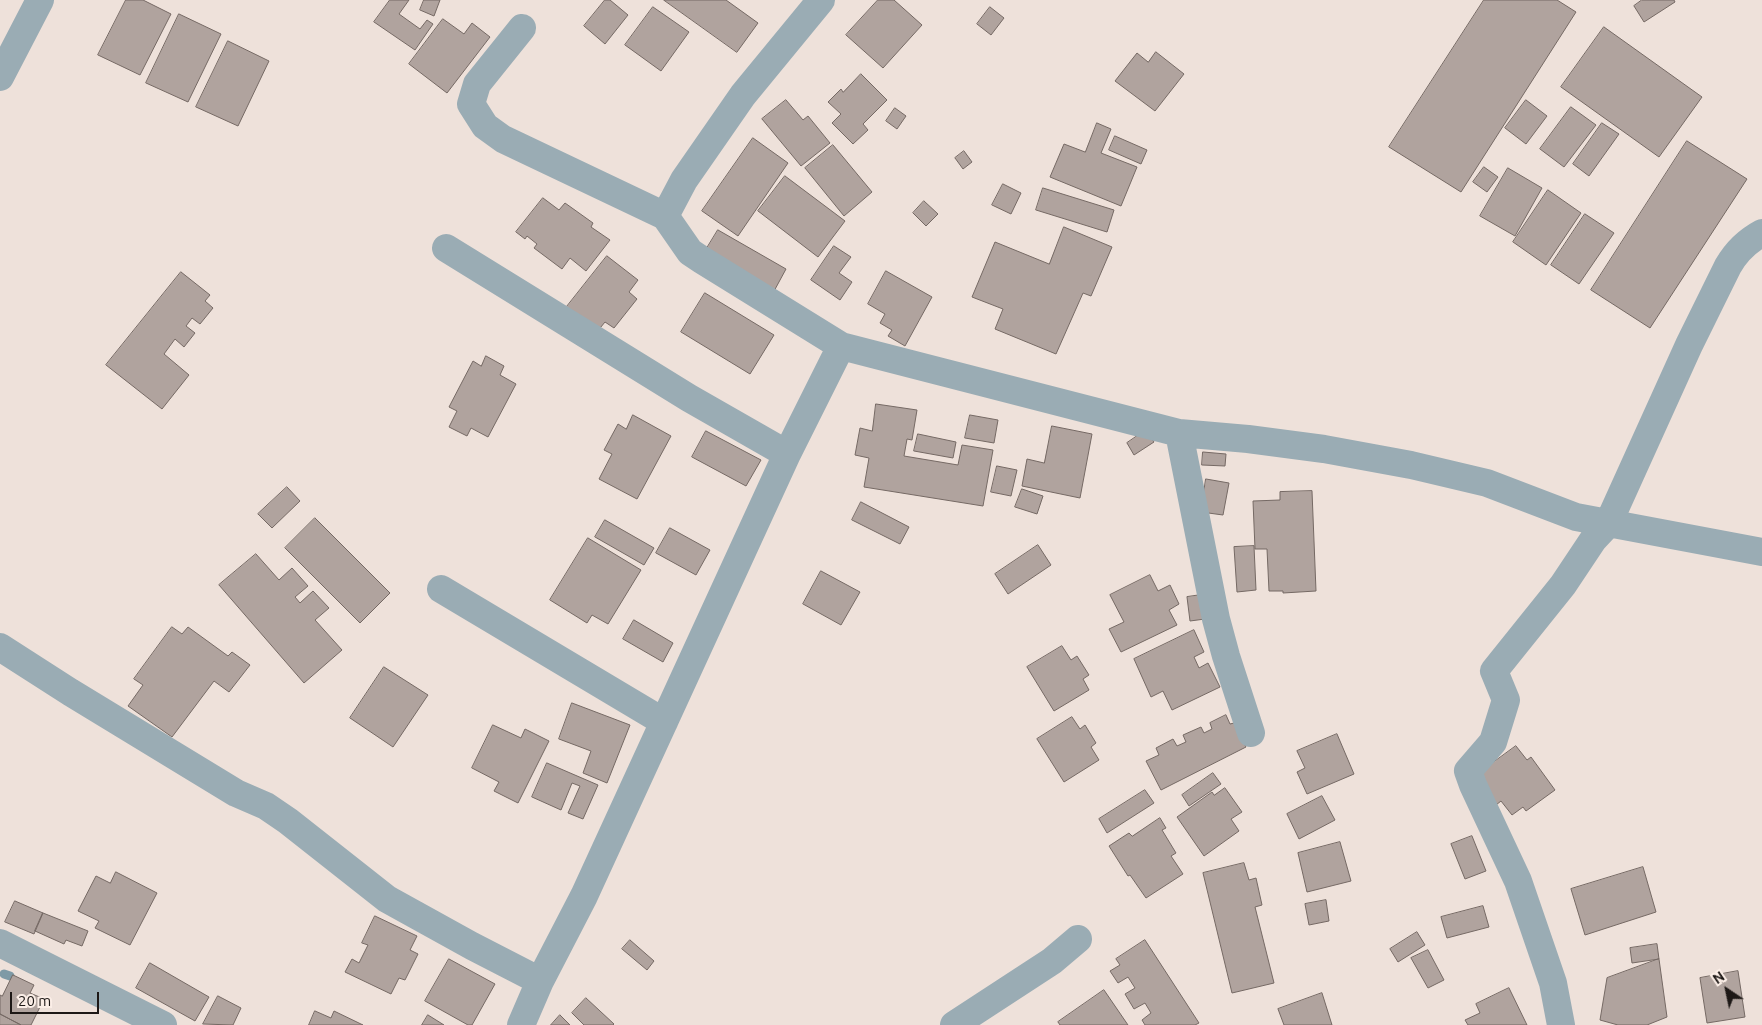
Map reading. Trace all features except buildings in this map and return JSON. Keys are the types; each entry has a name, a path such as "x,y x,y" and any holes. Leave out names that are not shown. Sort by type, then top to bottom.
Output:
{"street":[{"path":"0,77 40,0"},
{"path":"665,216 684,180 743,95 822,0"},
{"path":"522,28 477,84 470,104 485,126 503,139 665,216 690,252 841,346 1179,433 1295,445 1411,465 1487,483 1576,517 1762,552"},
{"path":"1561,1025 1553,983 1518,881 1468,771 1493,742 1502,718 1506,700 1494,671 1563,585 1593,540 1608,524 1690,344 1728,266 1735,254 1762,234"},
{"path":"446,248 689,398 788,454"},
{"path":"521,1025 540,981 584,896 788,454 841,346"},
{"path":"1179,433 1216,619 1251,733"},
{"path":"441,589 664,722"},
{"path":"0,647 236,793 266,806 288,821 386,899 540,981"},
{"path":"954,1025 1052,961 1078,940"},
{"path":"0,943 163,1025"}],"waterway":[{"path":"4,974 10,976"}]}
